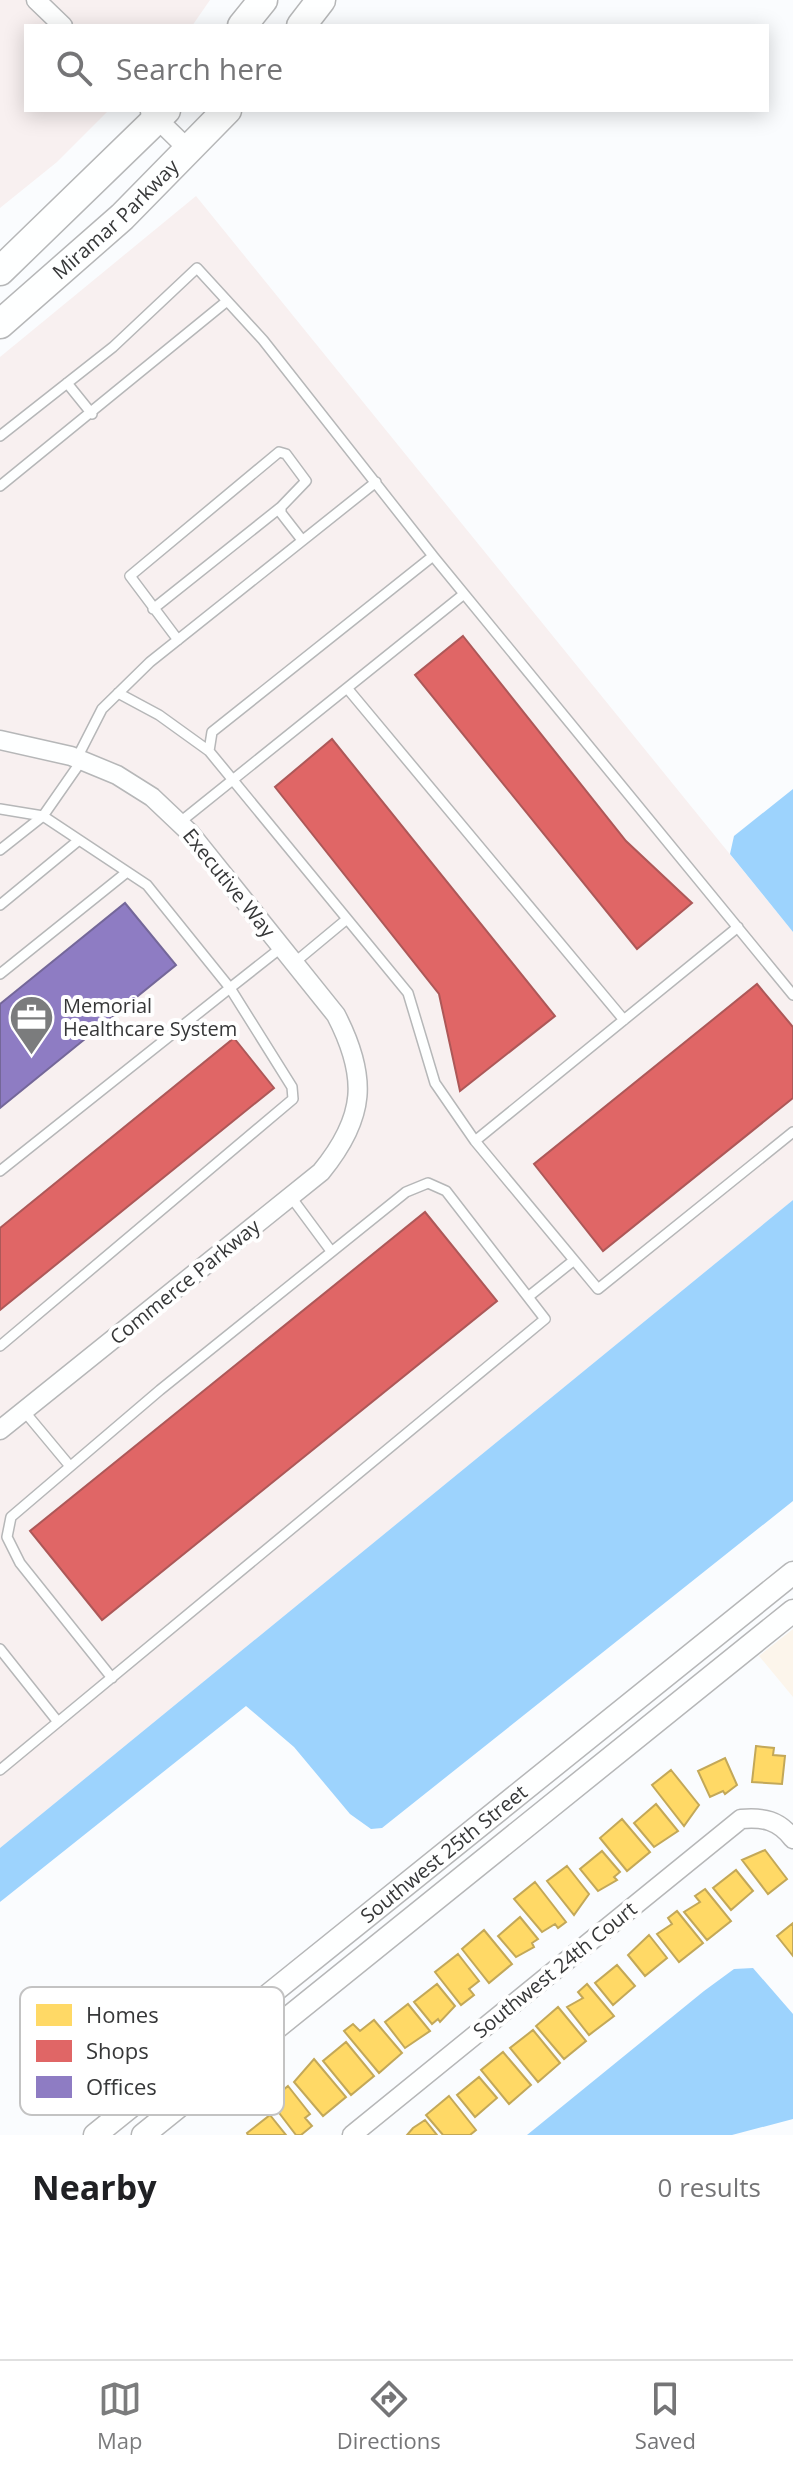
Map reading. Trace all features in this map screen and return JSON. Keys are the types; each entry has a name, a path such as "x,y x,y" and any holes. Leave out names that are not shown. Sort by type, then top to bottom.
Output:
{"main road":[{"path":"244,24 263,0"},
{"path":"303,24 321,0"},
{"name":"Miramar Parkway","path":"0,324 111,228 225,112"},
{"name":"Miramar Parkway","path":"0,271 157,113"}],"street":[{"path":"36,0 61,24"},
{"path":"157,113 190,151"},
{"name":"Executive Way","path":"0,740 33,745 80,759 117,775 152,797 179,823 336,1015 353,1048 359,1082 355,1120"},
{"name":"Commerce Parkway","path":"0,1430 321,1172 339,1150 355,1120"},
{"name":"Southwest 25th Street","path":"279,1987 793,1573"},
{"name":"Southwest 25th Street","path":"284,2021 793,1611"},
{"name":"Southwest 24th Court","path":"352,2135 741,1819 763,1817 786,1829 793,1839"},
{"name":"Southwest 25th Street","path":"95,2135 120,2115"},
{"name":"Southwest 25th Street","path":"143,2135 168,2115"}],"lane":[{"path":"0,436 113,347 197,268 376,482 433,556 793,995"},
{"path":"0,486 227,301"},
{"path":"67,383 92,414"},
{"path":"153,609 281,507 306,481 286,454 279,452 130,576 133,583 153,609 178,640"},
{"path":"0,850 43,816 80,759 102,709 118,693 178,640 376,482"},
{"path":"281,507 281,513 302,540"},
{"path":"209,751 212,732 433,556"},
{"path":"179,823 464,594"},
{"path":"347,688 624,1020"},
{"path":"118,693 159,715 209,751 408,993 435,1083 475,1141 598,1289 793,1132"},
{"path":"0,809 43,816 147,885 230,988 292,1087 293,1099 0,1346"},
{"path":"0,905 79,840"},
{"path":"0,974 127,872"},
{"path":"294,963 347,919"},
{"path":"475,1141 738,927"},
{"path":"0,1171 282,947"},
{"path":"0,1770 112,1678 545,1319 446,1191 428,1183 406,1192 69,1465 11,1517 7,1537 20,1563 112,1678"},
{"path":"291,1197 331,1251"},
{"path":"528,1297 573,1261"},
{"path":"24,1411 69,1465"},
{"path":"0,1649 58,1722"}],"shaded area":[{"path":"0,0 210,0 193,24 24,24 24,112 107,112 57,162 0,208"},
{"path":"196,196 793,932 793,1200 0,1848 0,357"},
{"path":"793,1629 793,1697 759,1656"}],"water":[{"path":"793,789 793,932 730,854 734,836"},
{"path":"793,1200 793,1501 382,1828 371,1829 350,1814 294,1747 246,1706 0,1902 0,1848"},
{"path":"753,1968 793,2014 793,2119 732,2135 527,2135 704,1991 734,1969"}],"building: Homes":[{"path":"756,1746 774,1748 773,1755 785,1756 782,1784 752,1782"},
{"path":"725,1758 737,1785 725,1794 723,1791 710,1797 698,1771"},
{"path":"671,1770 699,1805 684,1826 652,1785"},
{"path":"656,1804 678,1831 654,1847 634,1823"},
{"path":"622,1819 650,1852 627,1871 600,1838"},
{"path":"765,1850 787,1879 768,1894 742,1860"},
{"path":"602,1851 620,1872 614,1877 617,1880 598,1891 580,1869"},
{"path":"567,1866 589,1894 574,1915 547,1881"},
{"path":"736,1870 753,1891 731,1910 713,1888"},
{"path":"535,1882 566,1922 558,1928 555,1924 542,1932 514,1899"},
{"path":"705,1889 731,1921 707,1940 684,1912 700,1902 695,1896"},
{"path":"677,1911 703,1943 679,1962 657,1934 672,1924 668,1918"},
{"path":"520,1917 538,1939 532,1943 534,1947 516,1957 498,1936"},
{"path":"793,1923 793,1956 777,1936"},
{"path":"484,1930 512,1964 489,1983 462,1949"},
{"path":"649,1935 667,1958 645,1976 628,1955"},
{"path":"458,1954 479,1981 469,1989 474,1995 461,2005 435,1972"},
{"path":"617,1965 635,1986 613,2005 595,1983"},
{"path":"437,1984 455,2006 440,2022 438,2019 432,2024 414,2002"},
{"path":"587,1984 614,2016 589,2035 567,2007 583,1998 578,1992"},
{"path":"408,2004 430,2031 405,2048 385,2022"},
{"path":"558,2007 586,2041 564,2059 536,2026"},
{"path":"374,2020 402,2053 379,2073 344,2031 353,2024 360,2031"},
{"path":"533,2030 560,2063 538,2082 510,2048"},
{"path":"346,2042 374,2076 351,2095 323,2061"},
{"path":"503,2052 531,2085 509,2104 481,2070"},
{"path":"314,2059 346,2097 323,2116 294,2082"},
{"path":"479,2077 497,2098 475,2117 457,2095"},
{"path":"288,2086 310,2114 305,2118 312,2126 301,2135 296,2135 281,2115 284,2115 284,2089"},
{"path":"449,2096 476,2130 470,2135 443,2135 426,2115"},
{"path":"270,2115 286,2135 248,2135 247,2133"},
{"path":"425,2120 437,2135 407,2135 413,2128"}],"building: Shops":[{"path":"463,636 626,841 692,903 637,949 415,675"},
{"path":"332,739 555,1016 460,1091 439,994 275,787"},
{"path":"757,984 793,1027 793,1098 603,1251 534,1164"},
{"path":"234,1038 274,1088 0,1310 0,1228"},
{"path":"425,1212 497,1301 102,1620 30,1531"}],"building: Offices":[{"name":"Memorial Healthcare System","path":"125,903 176,965 0,1108 0,1004"}],"place":[{"name":"Memorial Healthcare System","path":"32,1056"}]}
